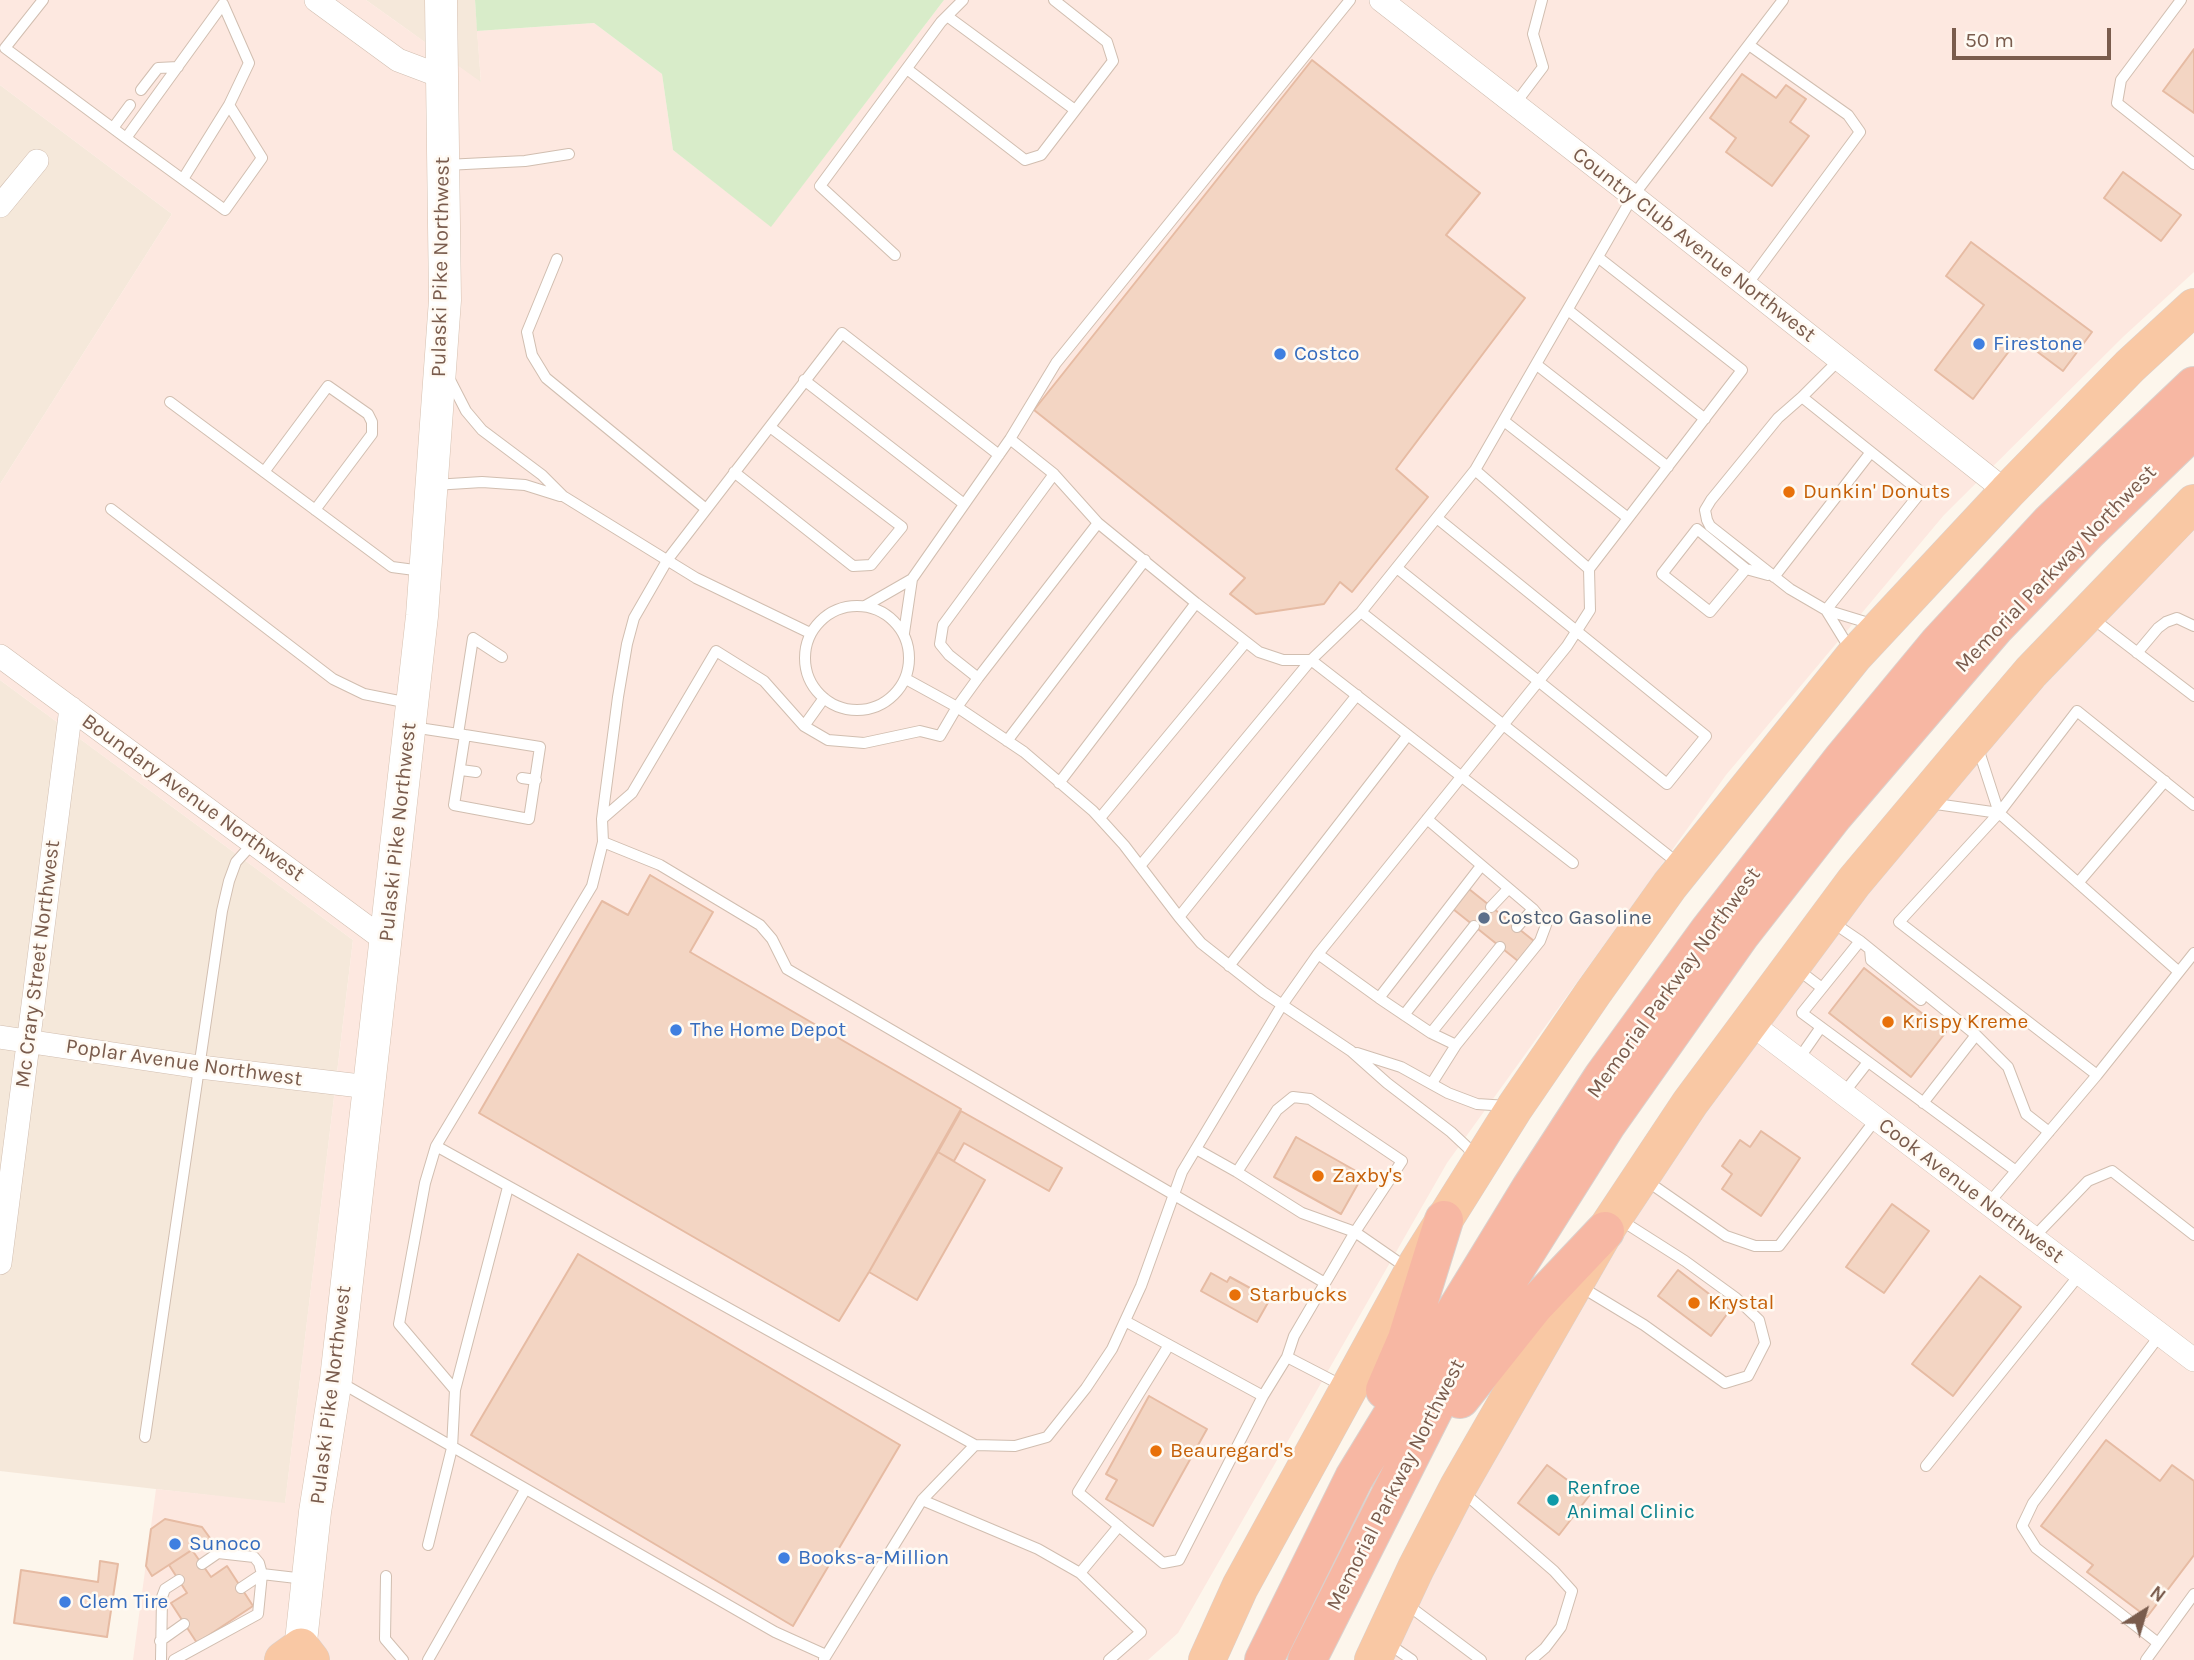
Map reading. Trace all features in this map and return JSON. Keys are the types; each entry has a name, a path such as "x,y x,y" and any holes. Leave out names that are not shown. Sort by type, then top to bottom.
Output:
{"highway":[{"path":"1207,1660 1240,1587 1413,1271 1515,1107 1593,993 1684,868 1854,656 2007,492 2130,366 2194,307"},
{"name":"Memorial Parkway Northwest","path":"1264,1660 1354,1478 1531,1188 1603,1077 1717,920 1842,760 1939,643 2050,523 2194,386"},
{"name":"Memorial Parkway Northwest","path":"1307,1660 1481,1323 1606,1125 1740,935 1833,816 1996,626 2088,531 2194,429"},
{"path":"1378,1650 1458,1487 1610,1223 1690,1103 1827,918 2031,672 2190,514"},
{"path":"1354,1478 1372,1417 1407,1339 1444,1220"},
{"path":"1385,1507 1454,1407 1518,1326 1610,1223"}],"main road":[{"name":"Pulaski Pike Northwest","path":"299,1657 315,1512 335,1379 386,941 425,571 445,300 442,0"}],"street":[{"path":"316,0 398,60 443,78"},
{"name":"Country Club Avenue Northwest","path":"1381,0 2007,492"},
{"path":"0,206 37,161"},
{"name":"Boundary Avenue Northwest","path":"0,656 386,941"},
{"name":"Mc Crary Street Northwest","path":"0,1262 71,708"},
{"name":"Cook Avenue Northwest","path":"1749,1022 2194,1360"},
{"name":"Poplar Avenue Northwest","path":"0,1037 200,1067 369,1087"}],"lane":[{"path":"43,0 5,48 225,210 262,158 229,105"},
{"path":"895,255 821,186 947,16 963,0"},
{"path":"907,69 1025,160 1041,155 1113,61 1107,42 1054,0"},
{"path":"865,606 912,579 1010,439 1056,363 1350,0"},
{"path":"1515,104 1543,67 1533,34 1539,3 1542,0"},
{"path":"1140,866 1311,660 1361,612 1475,470 1633,196 1783,0"},
{"path":"2181,0 2121,80 2117,103 2194,164"},
{"path":"126,138 225,2"},
{"path":"183,179 229,105 249,63 225,2"},
{"path":"947,16 1075,110"},
{"path":"1746,286 1860,132 1848,115 1749,45"},
{"path":"141,90 158,68 178,67"},
{"path":"113,128 130,105"},
{"path":"443,165 525,160 569,154"},
{"path":"436,1146 975,1445 1015,1446 1047,1437 1112,1349 1141,1286 1182,1172 1282,1004 1318,954 1576,632 1590,610 1589,569 1742,370 1599,258"},
{"path":"557,259 527,332 532,355 545,378 706,509"},
{"path":"1568,310 1705,419"},
{"path":"454,1390 399,1324 425,1183 436,1146 592,886 603,842 602,819 627,644 634,618 668,559 842,333 999,455"},
{"path":"1839,360 1778,418 1711,499 1705,510 1710,526 1774,577 1826,610 1882,627"},
{"path":"441,363 466,411 482,430 541,475 563,496 696,578 810,633"},
{"path":"1537,365 1668,467"},
{"path":"804,380 964,504"},
{"path":"264,472 328,386 369,414 372,434 315,510"},
{"path":"1802,397 1921,492 1826,610"},
{"path":"170,402 392,567 425,571"},
{"path":"1504,421 1628,518"},
{"path":"734,472 853,566 871,565 902,527 770,426"},
{"path":"1010,439 1055,474 1098,523 1259,652 1283,660 1311,660 1573,863"},
{"path":"1774,577 1871,452"},
{"path":"1475,470 1589,569"},
{"path":"978,678 949,655 940,644 943,625 1055,474"},
{"path":"432,485 482,482 525,485 563,496"},
{"path":"111,509 333,679 411,715 462,734 540,747 529,820 454,805 461,770 462,734 473,638 502,657"},
{"path":"1397,568 1667,784 1706,736 1437,518"},
{"path":"602,819 632,793 716,651 764,681 804,726 828,740 864,743 920,731 940,736 978,678 1098,523"},
{"path":"1746,569 1710,612 1662,574 1697,529 1746,569 1774,577"},
{"path":"1007,741 1145,560"},
{"path":"904,633 912,579"},
{"path":"1059,783 1196,603"},
{"path":"865,606 881,610 894,620 904,633 910,663 906,679 897,693 884,704 851,710 824,698 810,682 805,666 805,649 810,633 820,620 833,610 865,606"},
{"path":"1826,610 1854,656"},
{"path":"1361,612 1684,868"},
{"path":"2087,614 2194,696"},
{"path":"2137,653 2166,622 2177,618 2194,626"},
{"path":"1100,818 1246,642"},
{"path":"906,679 957,707 1024,752 1100,818 1201,943 1229,966 1351,1051 1387,1083 1451,1132 1467,1147 1479,1164"},
{"path":"1179,918 1357,695"},
{"path":"804,726 824,698"},
{"path":"2097,1075 1899,922 1999,813 2017,786 2077,711 2194,805"},
{"path":"1229,966 1408,735"},
{"path":"1975,738 1999,813 2179,972"},
{"path":"461,770 476,772"},
{"path":"522,778 536,780"},
{"path":"2078,883 2165,781"},
{"path":"1922,801 1999,813"},
{"path":"1427,819 1533,909 1546,925 1541,941 1456,1045 1432,1083"},
{"path":"603,842 660,865 760,925 772,939 787,969 1325,1283"},
{"path":"145,1437 229,881 236,862 253,843"},
{"path":"1379,998 1481,866"},
{"path":"1491,907 1508,889"},
{"path":"1517,927 1533,909"},
{"path":"1827,918 1870,949 2008,1067 2026,1114 2049,1132"},
{"path":"1404,1015 1474,926"},
{"path":"1860,941 1802,1013 2016,1171"},
{"path":"1431,1032 1500,947"},
{"path":"1988,1204 2097,1075 2194,953"},
{"path":"1318,954 1404,1015 1456,1045"},
{"path":"1792,965 1822,988"},
{"path":"1798,1060 1821,1027"},
{"path":"1923,1103 1974,1038"},
{"path":"1351,1051 1401,1067 1477,1104 1515,1107"},
{"path":"1843,1094 1868,1062"},
{"path":"1169,1345 1078,1492 1163,1563 1180,1560 1263,1396 1287,1357 1294,1336 1355,1232 1402,1161 1310,1099 1293,1097 1277,1110 1237,1172"},
{"path":"1642,1178 1726,1236 1755,1246 1779,1246 1875,1119"},
{"path":"1196,1149 1301,1213 1355,1232 1413,1271"},
{"path":"2033,1238 2088,1181 2112,1171 2194,1235"},
{"path":"428,1545 452,1448 454,1390 508,1187"},
{"path":"1576,1284 1644,1325 1726,1383 1748,1376 1765,1343 1759,1320 1736,1298 1695,1268 1610,1223"},
{"path":"1926,1466 2080,1274"},
{"path":"1125,1321 1263,1396"},
{"path":"2158,1643 2036,1548 2022,1526 2033,1503 2160,1335"},
{"path":"1287,1357 1347,1388"},
{"path":"335,1379 525,1490 825,1658 922,1500 975,1445"},
{"path":"1458,1487 1554,1571 1572,1591 1561,1627 1545,1648 1531,1660"},
{"path":"428,1660 525,1490"},
{"path":"922,1500 1038,1549 1080,1573 1141,1632 1109,1660"},
{"path":"1080,1573 1119,1526"},
{"path":"174,1660 258,1614 262,1574 254,1557 218,1553 202,1564"},
{"path":"241,1588 262,1574 308,1580"},
{"path":"386,1576 385,1639 403,1660"},
{"path":"162,1660 162,1597 165,1589 179,1580"},
{"path":"2146,1660 2194,1594"},
{"path":"1401,1600 1481,1660"},
{"path":"160,1641 184,1624"},
{"path":"1378,1650 1412,1660"}],"shaded area":[{"path":"0,0 366,0 481,82 477,31 594,23 662,74 673,150 771,226 944,0 2194,0 2194,272 2124,336 1944,515 1726,775 1447,1163 1178,1633 1148,1660 133,1660 156,1489 285,1503 353,940 0,680 0,484 172,214 0,85"},
{"path":"366,0 475,0 481,83 408,30"},
{"path":"0,85 172,214 0,484"},
{"path":"2194,529 2194,1660 1392,1660 1449,1537 1610,1253 1795,981 1997,735"},
{"path":"0,680 353,940 285,1504 0,1471"}],"green space":[{"path":"475,0 944,0 771,227 673,150 662,74 594,23 477,31"}],"building":[{"path":"2194,49 2194,113 2163,91"},
{"name":"Costco","path":"1312,60 1480,193 1446,235 1525,298 1396,469 1428,497 1352,592 1340,582 1324,604 1256,614 1230,594 1245,578 1034,410"},
{"path":"1742,74 1776,98 1786,85 1806,99 1790,122 1809,136 1772,186 1726,152 1736,138 1710,118"},
{"path":"2123,172 2181,215 2161,241 2104,198"},
{"path":"1971,242 2092,332 2063,371 2019,338 1973,399 1935,370 1984,305 1946,276"},
{"name":"The Home Depot","path":"650,875 713,912 690,952 961,1109 839,1321 479,1113 602,901 628,915"},
{"name":"Costco Gasoline","path":"1469,889 1534,941 1518,961 1453,909"},
{"name":"Krispy Kreme","path":"1864,968 1946,1032 1911,1077 1829,1013"},
{"path":"961,1111 1062,1168 1049,1191 964,1143 954,1161 938,1152"},
{"path":"1761,1131 1800,1158 1761,1216 1722,1189 1732,1174 1722,1166 1740,1140 1750,1147"},
{"name":"Zaxby's","path":"1296,1137 1363,1175 1341,1214 1274,1177"},
{"path":"938,1152 985,1180 917,1300 869,1272"},
{"path":"1892,1204 1929,1231 1884,1293 1846,1267"},
{"path":"578,1254 900,1445 793,1626 471,1435"},
{"name":"Krystal","path":"1678,1270 1730,1310 1711,1336 1658,1296"},
{"name":"Starbucks","path":"1211,1273 1227,1282 1230,1277 1270,1299 1257,1322 1201,1291"},
{"path":"1980,1276 2021,1307 1953,1396 1912,1364"},
{"name":"Beauregard's","path":"1149,1396 1207,1429 1153,1526 1106,1499 1117,1480 1106,1474"},
{"path":"2106,1440 2160,1481 2172,1465 2194,1481 2194,1555 2147,1617 2087,1572 2093,1565 2041,1526"},
{"name":"Renfroe Animal Clinic","path":"1547,1465 1589,1496 1559,1535 1518,1503"},
{"name":"Sunoco","path":"165,1519 202,1527 210,1538 152,1576 146,1566 151,1529"},
{"path":"192,1550 211,1577 227,1566 253,1606 197,1643 171,1603 187,1593 169,1565"},
{"name":"Clem Tire","path":"100,1561 118,1564 107,1637 14,1623 21,1570 98,1582"}],"place":[{"name":"Firestone","path":"1979,344"},
{"name":"Costco","path":"1280,354"},
{"name":"Dunkin' Donuts","path":"1789,492"},
{"name":"Costco Gasoline","path":"1484,918"},
{"name":"Krispy Kreme","path":"1888,1022"},
{"name":"The Home Depot","path":"676,1030"},
{"name":"Zaxby's","path":"1318,1176"},
{"name":"Starbucks","path":"1235,1295"},
{"name":"Krystal","path":"1694,1303"},
{"name":"Beauregard's","path":"1156,1451"},
{"name":"Renfroe Animal Clinic","path":"1553,1500"},
{"name":"Sunoco","path":"175,1544"},
{"name":"Books-a-Million","path":"784,1558"},
{"name":"Clem Tire","path":"65,1602"}]}
